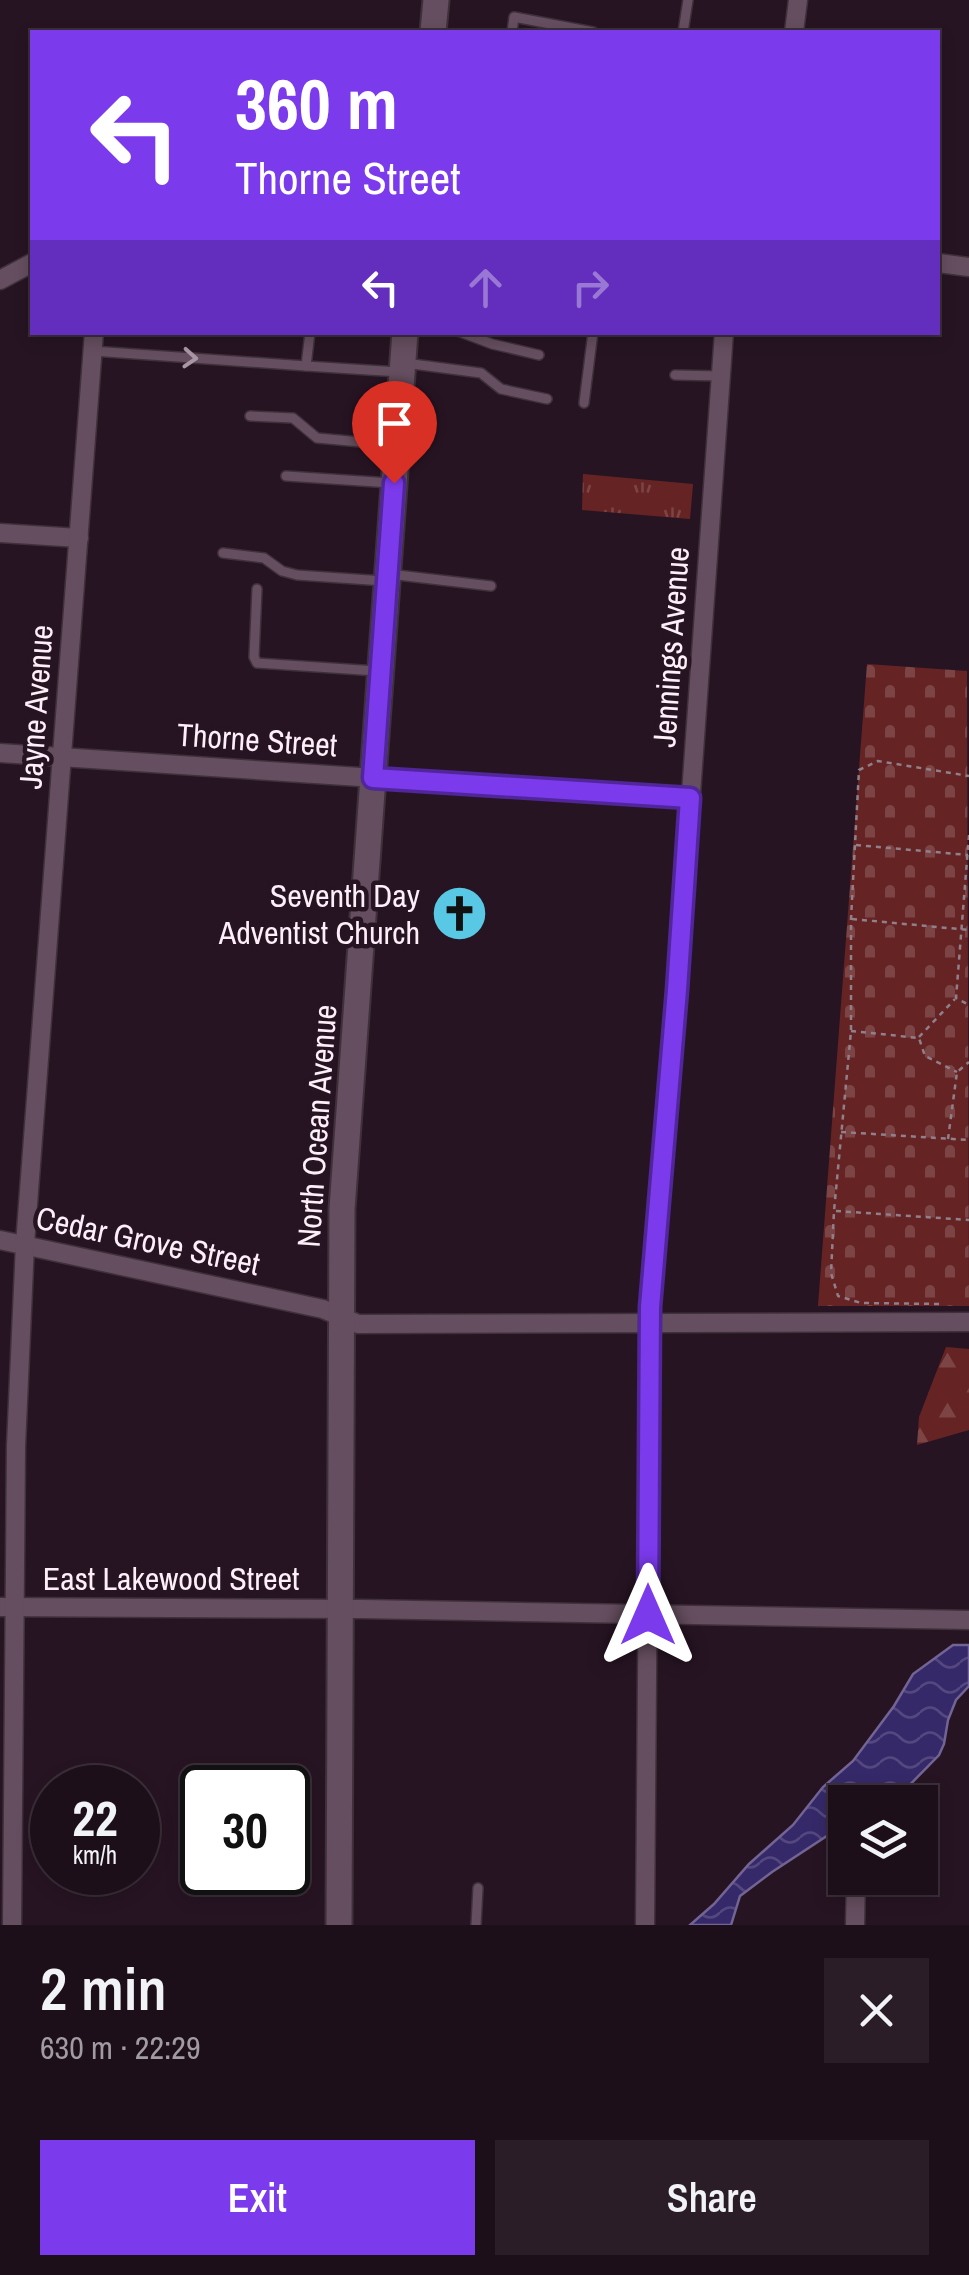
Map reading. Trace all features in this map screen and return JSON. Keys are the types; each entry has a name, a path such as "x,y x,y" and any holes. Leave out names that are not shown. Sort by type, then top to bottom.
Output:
{"street":[{"path":"433,30 436,0"},
{"path":"794,30 798,0"},
{"path":"940,262 969,267"},
{"path":"0,280 30,265"},
{"name":"North Ocean Avenue","path":"339,1925 342,1209 405,335"},
{"name":"Jennings Avenue","path":"645,1925 650,1323 724,335"},
{"name":"Jayne Avenue","path":"12,1925 7,1607 26,1244 94,342"},
{"path":"0,532 79,538"},
{"name":"Thorne Street","path":"0,753 690,798"},
{"name":"Cedar Grove Street","path":"0,1240 323,1309 358,1324 969,1322"},
{"name":"East Lakewood Street","path":"7,1607 969,1620"},
{"path":"855,1925 856,1895"}],"lane":[{"path":"683,30 688,0"},
{"path":"512,30 514,17 551,28"},
{"path":"306,366 310,335"},
{"path":"468,335 539,355"},
{"path":"584,404 593,335"},
{"path":"94,342 306,366 481,373 501,389 547,398"},
{"path":"674,375 721,376"},
{"path":"250,416 293,418 317,438 397,445"},
{"path":"286,476 394,483"},
{"path":"223,553 264,558 297,576 490,586"},
{"path":"258,590 254,657 257,662 380,671"},
{"path":"476,1925 478,1888"}],"path":[{"path":"951,1304 861,1303 838,1296 830,1274 852,1032 851,919 859,770 878,761 969,776"},
{"path":"918,1038 956,998 969,835"},
{"path":"855,845 968,855"},
{"path":"851,919 969,930"},
{"path":"956,998 969,1005"},
{"path":"852,1032 918,1038"},
{"path":"918,1038 926,1056 957,1072"},
{"path":"948,1139 957,1072 969,1062"},
{"path":"841,1132 969,1140"},
{"path":"834,1210 969,1220"}],"green space":[{"path":"583,474 693,484 690,519 582,510"},
{"path":"867,664 967,671 969,1306 818,1306"},
{"path":"946,1347 969,1349 969,1430 917,1445 919,1417"}],"water":[{"path":"953,1645 969,1645 969,1686 956,1700 939,1755 910,1785 828,1785 828,1835 740,1896 731,1925 690,1925 793,1825 823,1787 853,1761 913,1674"}],"place":[{"name":"Seventh Day Adventist Church","path":"459,914"}],"route":[{"path":"394,483 373,778 690,798 650,1307 648,1615"}]}
